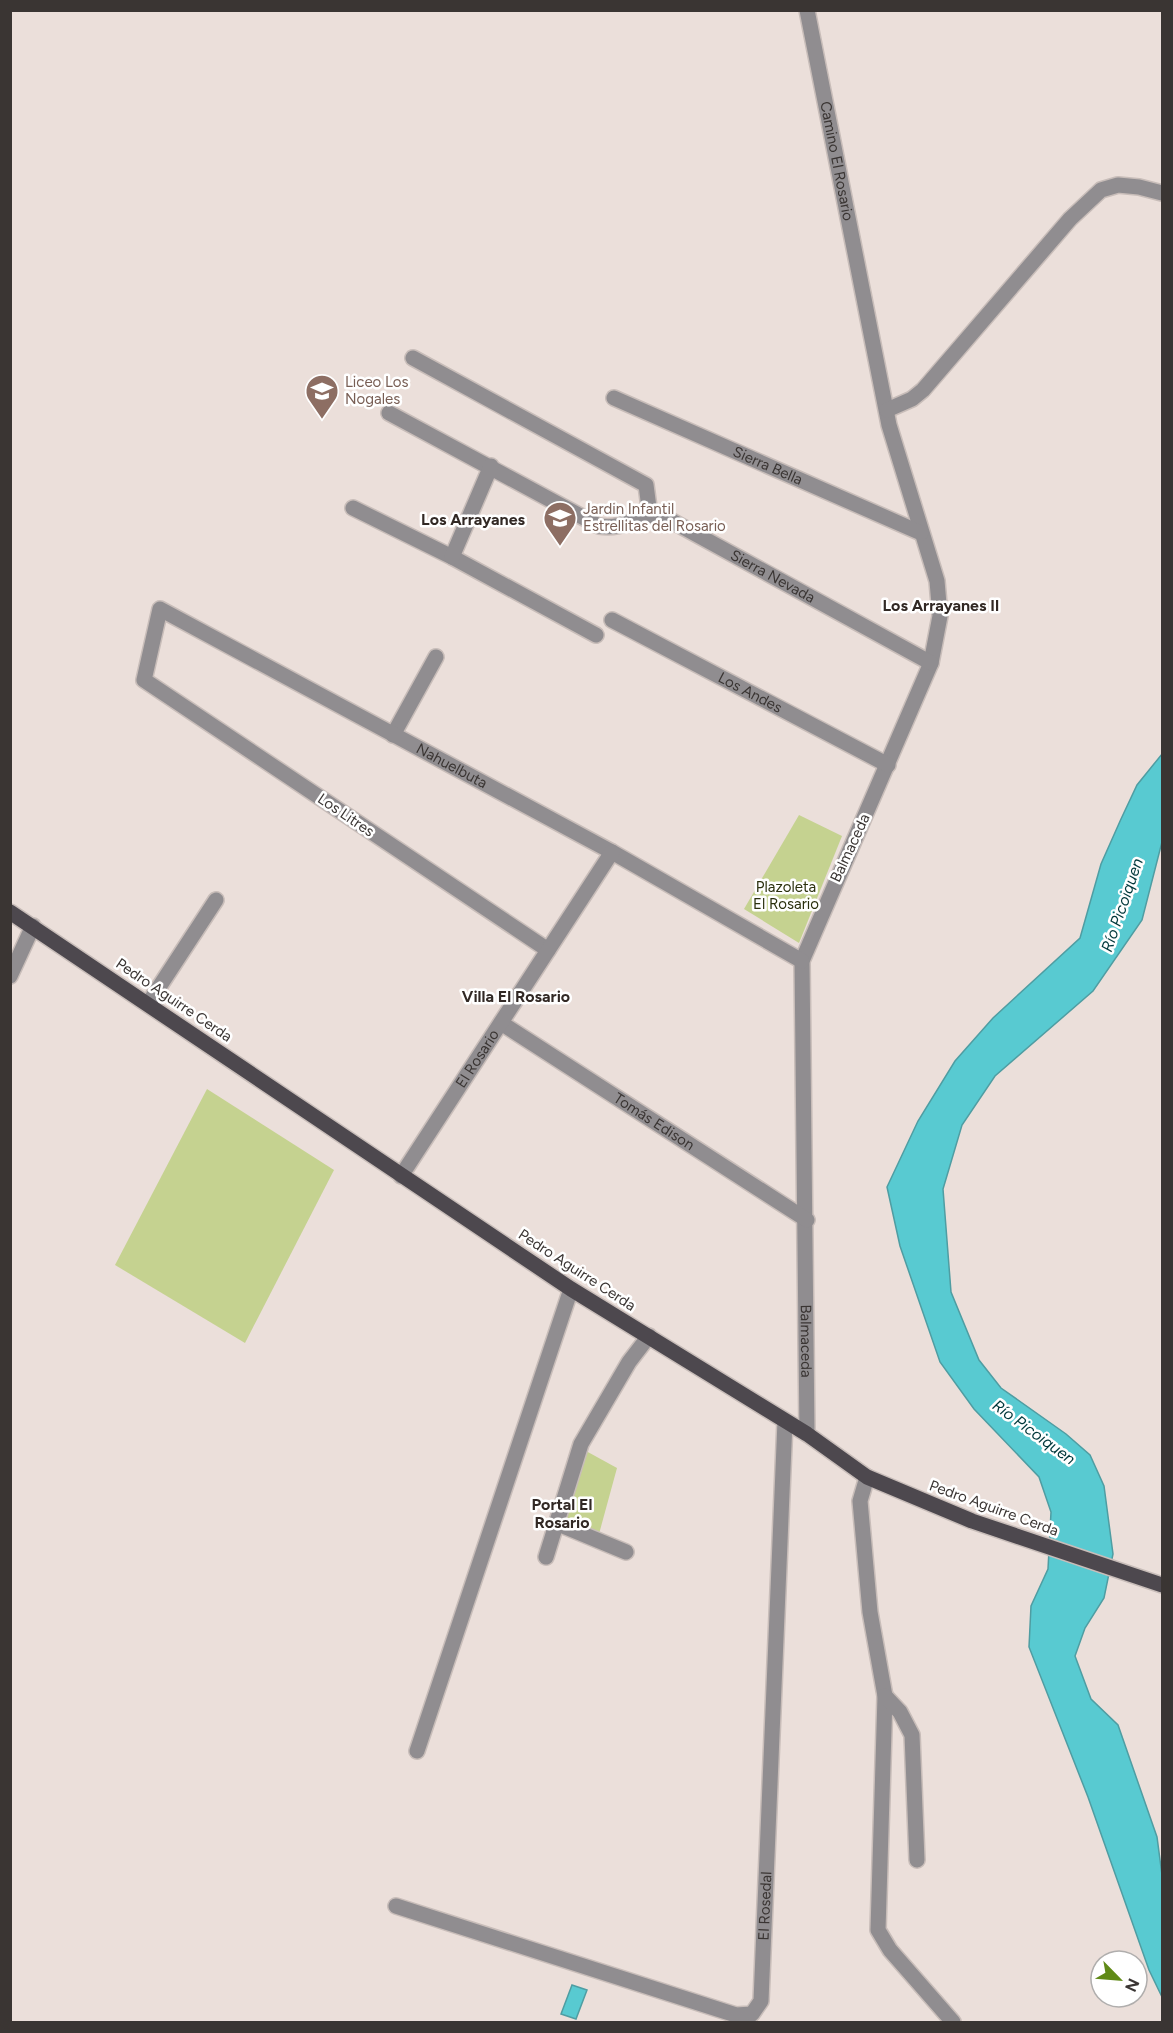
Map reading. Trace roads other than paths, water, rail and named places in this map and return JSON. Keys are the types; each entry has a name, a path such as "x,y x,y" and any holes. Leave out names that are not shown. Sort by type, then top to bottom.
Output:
{"main road":[{"name":"Pedro Aguirre Cerda","path":"10,912 571,1289 807,1434 867,1477 972,1521 1162,1585"}],"street":[{"name":"Camino El Rosario","path":"807,10 869,314"},
{"path":"887,410 912,399 931,382 1070,219 1101,190 1118,185 1162,193"},
{"name":"Balmaceda","path":"807,1434 807,1220 802,961 820,914 888,765 931,663 940,616 937,581 921,533 887,410 869,314"},
{"path":"389,413 599,526 614,528 650,515 646,485 413,358"},
{"name":"Sierra Bella","path":"614,398 921,533"},
{"path":"452,557 491,466"},
{"path":"353,508 452,557 596,635"},
{"name":"Sierra Nevada","path":"650,515 659,514 931,663"},
{"name":"Nahuelbuta","path":"144,680 160,609 612,852 802,961"},
{"name":"Los Andes","path":"612,620 888,765"},
{"path":"393,735 436,657"},
{"name":"Los Litres","path":"144,680 548,950"},
{"name":"El Rosario","path":"401,1176 612,852"},
{"path":"148,1005 216,900"},
{"path":"10,976 33,926"},
{"name":"Tomás Edison","path":"501,1023 807,1220"},
{"path":"417,1751 571,1289"},
{"path":"546,1557 580,1444 629,1362 649,1336"},
{"name":"El Rosedal","path":"396,1906 735,2014 752,2014 761,2001 785,1421"},
{"path":"867,1477 860,1501 870,1612 885,1696 878,1930 890,1950 953,2022"},
{"path":"555,1523 626,1552"},
{"path":"885,1696 900,1712 912,1735 917,1860"}],"water":[{"name":"Río Picoiquen","path":"1162,754 1162,842 1142,920 1093,991 995,1076 962,1125 943,1189 951,1292 979,1360 1001,1388 1066,1434 1090,1455 1104,1486 1113,1554 1104,1598 1085,1628 1075,1656 1091,1699 1118,1725 1157,1837 1162,1875 1162,1997 1149,1970 1149,1949 1142,1949 1088,1797 1029,1647 1031,1606 1048,1569 1051,1512 1039,1477 974,1409 940,1362 900,1246 887,1187 918,1121 955,1061 993,1018 1080,938 1101,864 1137,785"},
{"path":"572,1985 587,1990 576,2019 561,2014"}],"place":[{"name":"Liceo Los Nogales","path":"322,420"},
{"name":"Jardin Infantil Estrellitas del Rosario","path":"560,547"}],"district":[{"name":"Los Arrayanes","path":"473,519"},
{"name":"Los Arrayanes II","path":"941,605"},
{"name":"Villa El Rosario","path":"516,996"},
{"name":"Portal El Rosario","path":"562,1513"}],"park label":[{"name":"Plazoleta El Rosario","path":"786,896"}]}
